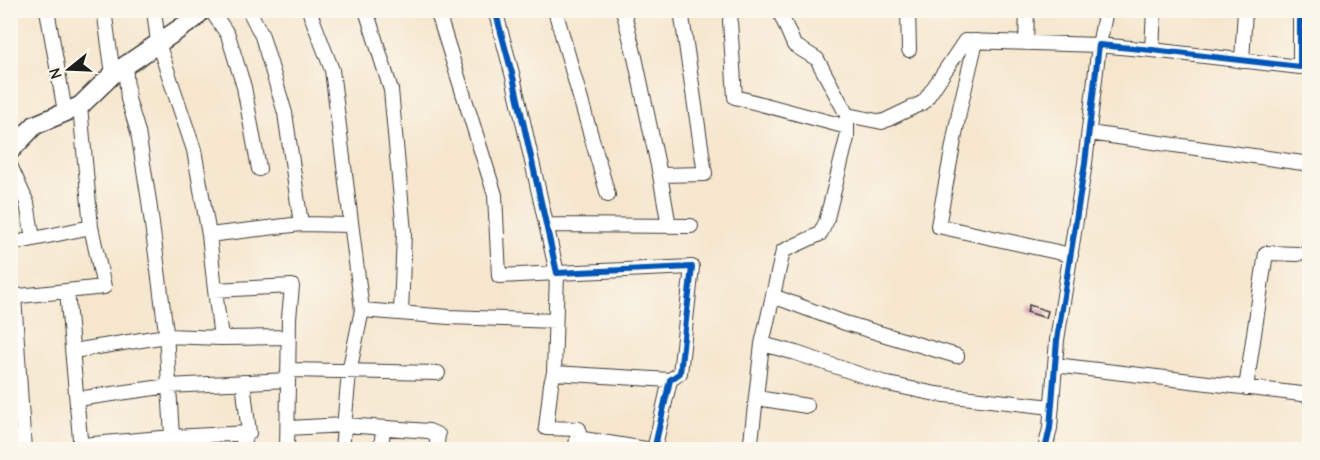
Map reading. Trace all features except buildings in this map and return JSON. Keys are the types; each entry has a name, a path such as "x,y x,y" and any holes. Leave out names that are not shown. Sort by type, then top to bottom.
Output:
{"street":[{"path":"47,10 64,106 74,109"},
{"path":"104,10 138,132 149,201 166,336 172,437"},
{"path":"154,10 158,43 194,150 209,235 221,338"},
{"path":"10,151 35,125 74,109 119,69 194,19 202,10"},
{"path":"211,10 228,35 244,87 259,168"},
{"path":"249,10 262,36 285,113 301,224"},
{"path":"309,10 332,70 362,310 350,372 342,450"},
{"path":"366,10 391,90 405,232 401,313"},
{"path":"437,10 495,195 499,276 692,267 680,373 670,380 554,374"},
{"path":"495,10 513,77 557,273 554,374 546,428 579,429 576,444 653,450 670,380"},
{"path":"555,10 608,195"},
{"path":"623,10 660,175 669,226"},
{"path":"660,175 705,174 681,10"},
{"path":"732,10 730,21 735,97 847,121 882,122 924,102 965,41 1099,45 1305,68 1300,10"},
{"path":"750,450 762,344 783,252 820,234 826,222 847,138 847,121 817,59 794,45 779,10"},
{"path":"908,10 909,50"},
{"path":"1026,43 1027,10"},
{"path":"1046,450 1057,340 1106,10"},
{"path":"1152,50 1154,10"},
{"path":"1242,61 1245,10"},
{"path":"976,42 960,108 938,226 1071,255"},
{"path":"24,450 12,297 104,287 91,227 74,109"},
{"path":"1089,133 1310,164"},
{"path":"10,165 27,203 33,239"},
{"path":"209,235 301,224 351,225"},
{"path":"546,225 691,226"},
{"path":"10,244 91,227"},
{"path":"1246,388 1266,253 1298,254"},
{"path":"215,290 292,286 287,450"},
{"path":"67,291 82,447 172,437 249,433"},
{"path":"773,296 845,323 957,356"},
{"path":"362,310 449,317 555,321"},
{"path":"73,351 166,336 289,337"},
{"path":"762,344 796,352 888,384 936,394 1052,407"},
{"path":"1055,365 1310,395"},
{"path":"77,399 169,386 243,382 288,375 438,372"},
{"path":"243,382 249,433 243,440 245,450"},
{"path":"757,398 807,406"},
{"path":"288,428 345,425 429,431 438,435 436,450"},
{"path":"381,450 383,428"}],"cycle path":[{"path":"495,10 513,77 557,273 692,267 680,373 670,380 654,450"},
{"path":"1045,450 1050,428 1057,340 1085,163 1099,45 1300,67 1300,10"}]}
